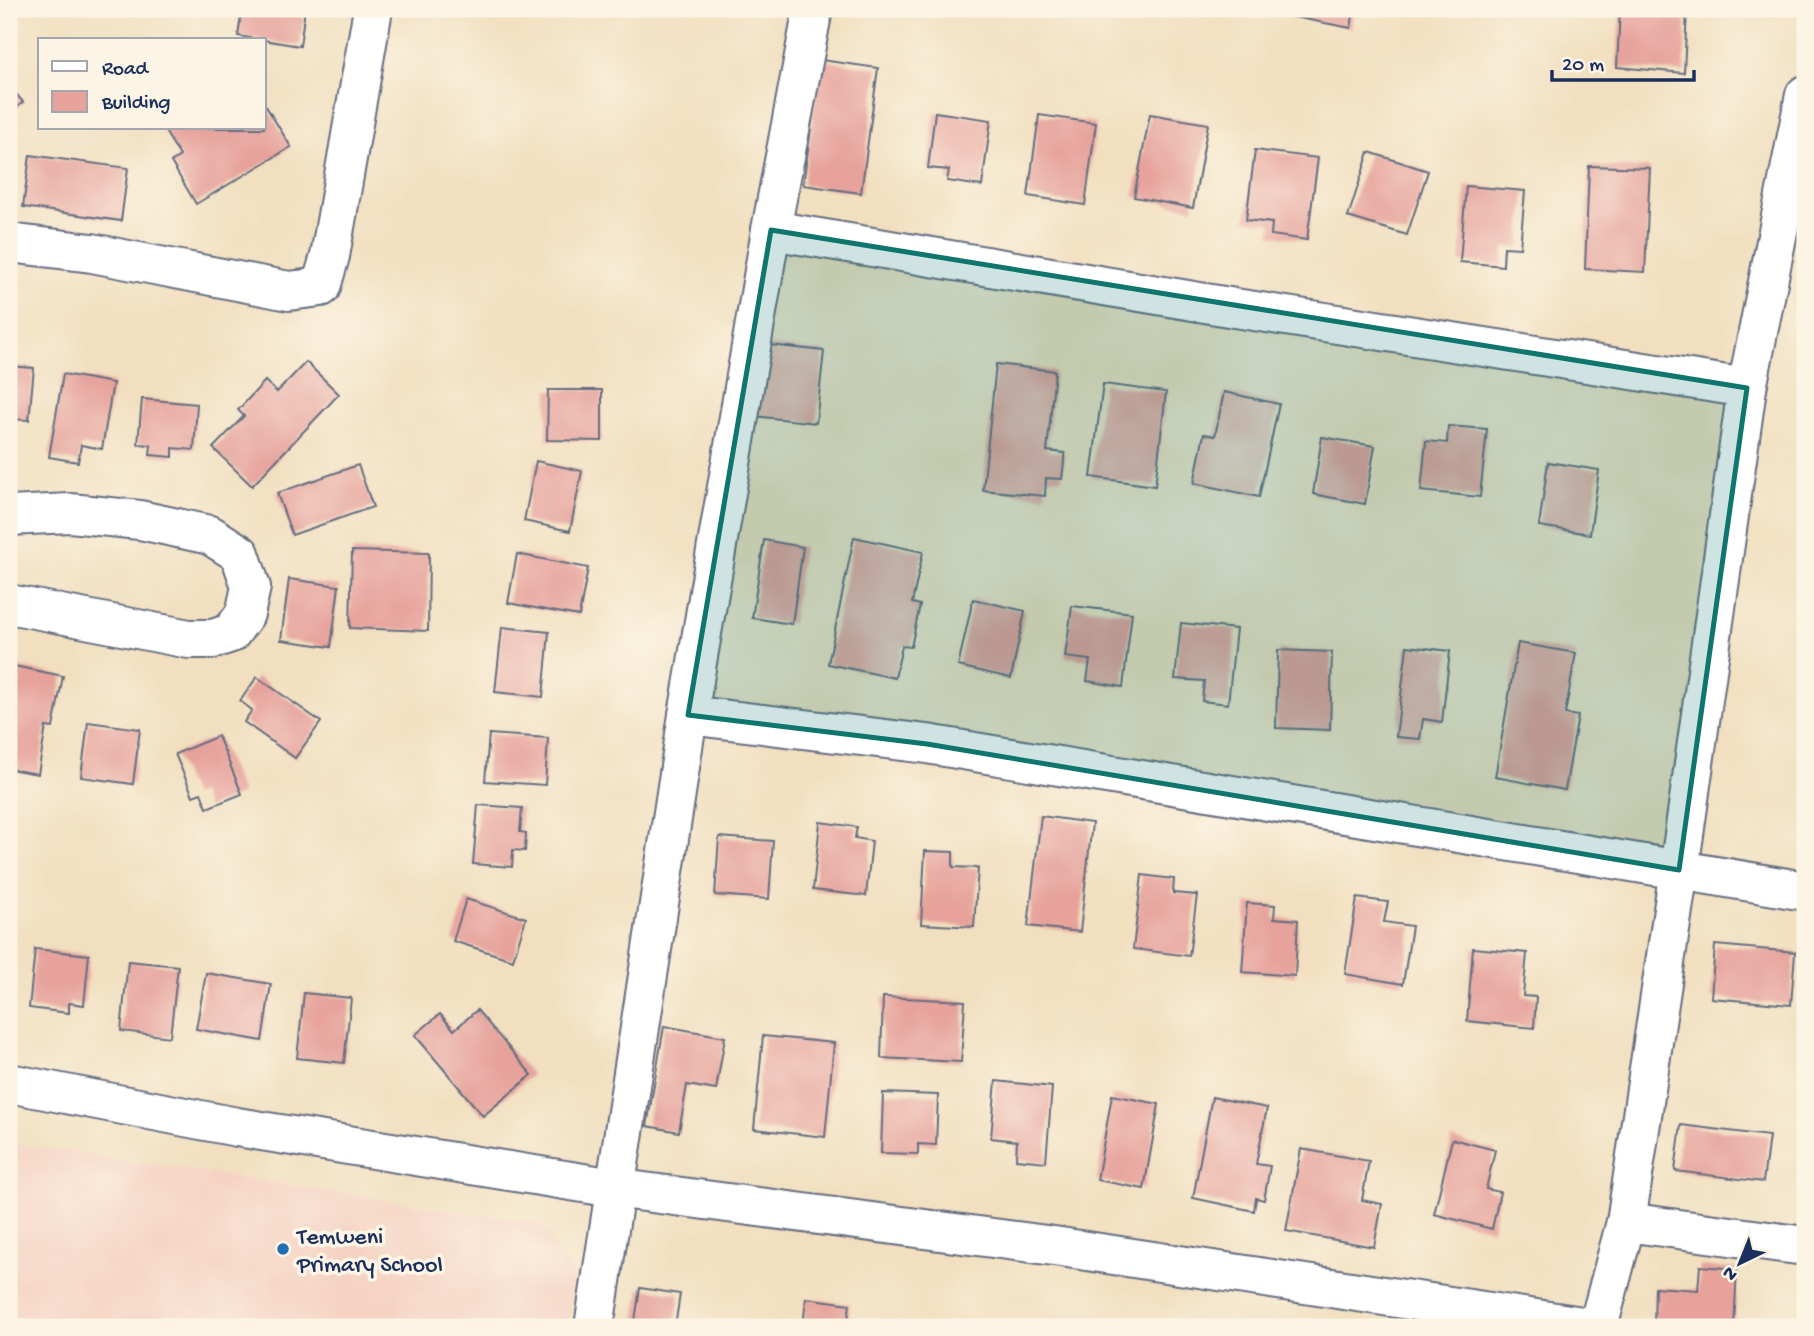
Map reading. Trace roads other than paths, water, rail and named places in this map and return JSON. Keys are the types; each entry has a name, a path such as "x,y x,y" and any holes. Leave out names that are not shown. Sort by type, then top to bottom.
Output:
{"street":[{"path":"9,243 92,253 289,291 321,287 330,257 373,9"},
{"path":"594,1327 688,715 771,230 813,9"},
{"path":"1598,1327 1626,1222 1747,388 1805,95"},
{"path":"771,230 1235,308 1747,388"},
{"path":"9,516 70,513 140,520 210,535 240,554 251,587 245,614 231,633 213,639 189,639 9,604"},
{"path":"688,715 927,744 1805,891"},
{"path":"9,1083 237,1127 614,1188 1054,1246 1589,1327"},
{"path":"1626,1222 1805,1246"}],"place":[{"name":"Temweni Primary School","path":"283,1249"}]}
